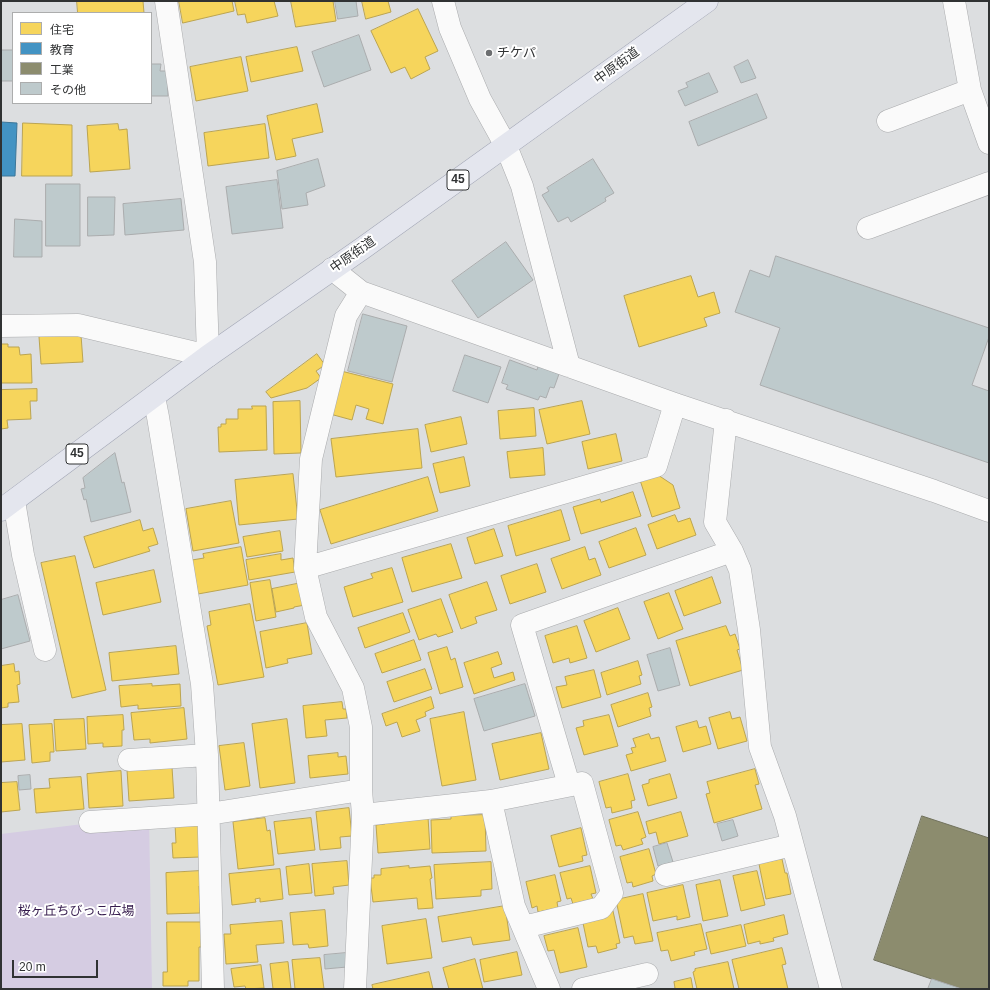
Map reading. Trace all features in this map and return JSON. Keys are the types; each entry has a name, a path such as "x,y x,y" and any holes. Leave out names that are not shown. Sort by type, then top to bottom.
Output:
{"main road":[{"name":"中原街道","path":"7,506 208,356 363,248 707,1"}],"street":[{"path":"1,326 78,325 208,356 205,262 166,1"},
{"path":"443,1 450,28 480,99 506,146 522,186 569,366"},
{"path":"954,1 970,90 989,143"},
{"path":"888,121 970,90"},
{"path":"868,228 989,183"},
{"path":"332,269 361,292 675,404 726,420 989,511"},
{"path":"356,989 363,815 361,790 361,727 353,688 316,617 305,568 311,459 346,316 361,292"},
{"path":"154,397 202,684 206,755 213,989"},
{"path":"305,568 656,466 675,404"},
{"path":"726,420 715,522 732,551 740,570 749,630 760,747 785,816 831,989"},
{"path":"7,506 23,555 45,650"},
{"path":"569,785 522,625 732,551"},
{"path":"129,760 206,755"},
{"path":"363,815 491,801 582,783 612,893 601,908 524,927"},
{"path":"90,822 208,814 361,790"},
{"path":"491,801 514,906 549,989"},
{"path":"666,875 792,845"},
{"path":"583,989 648,974"}],"green space":[{"name":"桜ヶ丘ちびっこ広場","path":"149,816 152,989 1,989 1,834"}],"building: 住宅":[{"path":"77,1 143,1 144,12 78,12"},
{"path":"179,1 232,1 234,11 183,23"},
{"path":"235,1 274,1 278,16 247,23 245,14 238,15"},
{"path":"291,1 333,1 336,21 296,27"},
{"path":"362,1 388,1 391,12 366,19"},
{"path":"418,9 438,51 425,57 430,69 411,79 405,67 391,73 371,31"},
{"path":"297,47 303,71 251,82 246,57"},
{"path":"241,57 248,91 196,101 190,67"},
{"path":"317,104 323,132 292,139 296,156 276,160 267,116"},
{"path":"23,123 72,125 72,176 22,176"},
{"path":"118,124 119,130 127,129 130,169 90,172 87,126"},
{"path":"265,124 269,158 208,166 204,133"},
{"path":"691,276 698,297 714,292 720,313 704,318 707,326 639,347 624,296"},
{"path":"81,335 83,362 41,364 39,337"},
{"path":"1,344 8,344 8,347 19,347 20,355 31,354 32,383 1,383"},
{"path":"317,354 325,365 316,371 321,378 307,388 271,398 266,392"},
{"path":"341,371 393,384 383,424 366,419 369,409 356,405 352,420 330,414"},
{"path":"37,389 37,401 30,401 31,419 7,420 8,428 1,429 1,390"},
{"path":"300,401 301,453 274,454 273,402"},
{"path":"582,401 590,434 547,444 539,410"},
{"path":"252,406 266,406 267,450 219,452 218,427 221,427 221,424 226,424 226,419 238,419 238,409 252,409"},
{"path":"534,408 536,436 500,439 498,411"},
{"path":"461,417 467,444 431,452 425,425"},
{"path":"418,429 422,468 336,477 331,439"},
{"path":"616,434 622,461 588,469 582,442"},
{"path":"543,448 545,475 510,478 507,452"},
{"path":"464,457 470,486 440,493 433,464"},
{"path":"293,474 298,519 239,525 235,480"},
{"path":"658,475 673,485 680,508 652,517 640,480"},
{"path":"428,477 438,511 331,544 320,510"},
{"path":"633,492 641,516 581,534 573,507 600,499 601,502"},
{"path":"231,501 239,543 193,551 186,509"},
{"path":"561,510 570,540 516,556 508,526"},
{"path":"675,515 678,522 690,518 696,535 657,549 648,525"},
{"path":"140,520 143,531 153,528 158,544 148,547 150,551 94,568 84,537"},
{"path":"636,528 646,555 609,568 599,542"},
{"path":"494,529 503,556 475,564 467,538"},
{"path":"280,531 283,551 247,557 243,537"},
{"path":"451,544 462,578 412,592 402,558"},
{"path":"241,547 248,585 198,594 192,560 204,558 203,554"},
{"path":"585,547 589,560 595,558 601,575 562,589 551,559"},
{"path":"281,554 281,560 293,558 295,572 249,580 246,560"},
{"path":"75,556 106,690 72,698 41,563"},
{"path":"537,564 546,592 510,604 501,576"},
{"path":"392,568 403,602 353,617 344,587 373,578 371,574"},
{"path":"154,570 161,602 103,615 96,583"},
{"path":"712,577 721,603 684,616 675,591"},
{"path":"270,580 276,617 256,621 250,583"},
{"path":"487,582 497,610 475,617 477,623 461,629 449,595"},
{"path":"301,583 305,605 276,612 272,589"},
{"path":"669,593 683,629 658,639 644,602"},
{"path":"441,599 453,632 438,637 436,634 419,640 408,610"},
{"path":"250,604 264,677 218,685 207,626 211,625 209,612"},
{"path":"618,608 630,639 596,652 584,621"},
{"path":"403,613 410,632 365,648 358,628"},
{"path":"307,623 312,654 287,659 288,663 266,668 260,632"},
{"path":"577,626 587,658 570,663 569,658 553,663 545,636"},
{"path":"726,626 730,636 735,634 740,649 737,650 743,670 690,686 676,641"},
{"path":"414,640 421,660 382,673 375,654"},
{"path":"176,646 179,674 112,681 109,653"},
{"path":"447,647 451,660 455,658 463,687 440,694 428,653"},
{"path":"498,652 502,664 491,668 494,678 513,672 515,680 474,694 464,663"},
{"path":"638,661 642,675 639,676 641,684 607,695 601,673"},
{"path":"14,664 15,672 19,671 20,684 17,685 19,702 8,703 8,707 1,708 1,666"},
{"path":"425,669 432,689 394,702 387,682"},
{"path":"594,670 601,697 562,708 556,687 567,685 565,677"},
{"path":"152,684 152,686 180,684 181,706 138,709 138,705 121,707 119,686"},
{"path":"648,693 652,707 649,708 651,716 618,727 611,705"},
{"path":"431,697 434,708 425,712 426,716 416,720 420,731 402,737 397,722 386,726 382,714"},
{"path":"342,702 343,709 346,709 347,718 325,720 327,736 306,738 303,706"},
{"path":"184,708 187,739 150,743 150,739 134,740 131,713"},
{"path":"464,712 476,780 442,786 430,719"},
{"path":"730,712 732,719 740,717 747,741 718,749 709,718"},
{"path":"123,715 124,730 122,730 122,746 103,747 103,743 88,744 87,717"},
{"path":"609,715 618,746 584,755 576,728 584,726 583,721"},
{"path":"84,719 86,749 56,751 54,720"},
{"path":"287,719 295,783 260,788 252,724"},
{"path":"697,721 699,728 706,726 711,744 683,752 676,727"},
{"path":"22,724 25,760 1,762 1,725"},
{"path":"52,724 54,752 50,752 50,761 32,763 29,725"},
{"path":"541,733 549,769 500,780 492,744"},
{"path":"649,734 651,739 659,737 666,761 631,771 626,755 633,753 631,748 636,747 633,739"},
{"path":"244,743 250,786 225,790 219,746"},
{"path":"338,753 338,757 346,756 348,774 310,778 308,756"},
{"path":"172,767 174,798 129,801 127,770"},
{"path":"755,769 759,784 755,785 762,809 714,823 706,794 710,793 707,782"},
{"path":"121,771 123,806 89,808 87,774"},
{"path":"628,774 635,800 631,801 632,808 612,813 611,807 606,808 599,782"},
{"path":"670,774 677,798 648,806 642,785 649,783 649,780"},
{"path":"81,777 84,809 36,813 34,789 50,788 49,779"},
{"path":"17,782 20,810 1,812 1,783"},
{"path":"349,808 352,836 340,837 341,848 320,850 316,812"},
{"path":"638,812 646,837 641,839 643,844 623,850 621,845 616,846 609,820"},
{"path":"681,812 688,836 659,844 656,832 649,834 646,822"},
{"path":"485,815 486,851 432,853 431,820 451,819 451,816"},
{"path":"428,817 430,849 378,853 376,825 385,824 385,820"},
{"path":"265,818 267,831 270,830 274,865 238,869 233,822"},
{"path":"311,818 315,850 278,854 274,822"},
{"path":"199,823 200,857 173,858 172,843 176,843 175,824"},
{"path":"581,828 587,855 582,856 583,861 559,867 551,836"},
{"path":"649,849 656,874 652,876 653,881 633,887 632,882 627,883 620,857"},
{"path":"782,859 785,873 787,873 791,894 766,899 759,864"},
{"path":"347,861 349,885 333,887 334,894 315,896 312,864"},
{"path":"491,862 492,889 481,890 481,896 436,899 434,865"},
{"path":"309,864 312,893 289,895 286,867"},
{"path":"409,866 409,868 430,866 433,908 418,909 417,898 373,902 370,878 374,878 374,875 381,875 381,869"},
{"path":"590,866 596,893 591,894 593,899 573,904 571,898 567,899 560,873"},
{"path":"280,869 283,899 260,902 260,898 255,899 256,902 232,905 229,874"},
{"path":"200,871 200,913 167,914 166,873"},
{"path":"757,871 765,905 741,911 733,876"},
{"path":"555,875 561,901 557,902 558,908 538,912 537,906 532,908 526,882"},
{"path":"720,880 728,916 703,921 696,885"},
{"path":"683,885 690,917 677,920 677,916 653,921 647,893"},
{"path":"643,894 653,941 635,944 633,936 624,938 616,900"},
{"path":"505,906 510,940 473,945 471,937 442,942 438,917"},
{"path":"325,910 328,946 309,948 308,944 293,945 290,913"},
{"path":"613,911 620,943 616,944 617,948 598,953 596,946 588,947 582,918"},
{"path":"784,915 788,934 773,938 774,941 760,944 760,941 748,944 744,925"},
{"path":"426,919 432,958 387,964 382,926"},
{"path":"282,921 284,943 256,945 258,962 226,964 224,934 231,934 230,925"},
{"path":"167,922 203,922 203,947 199,947 199,981 188,981 188,986 163,986 163,972 167,972"},
{"path":"701,924 707,949 694,952 695,955 671,961 668,950 661,951 657,933"},
{"path":"741,925 746,946 711,954 706,933"},
{"path":"578,928 587,967 560,973 554,950 548,951 544,936"},
{"path":"782,948 786,964 782,965 788,989 739,989 732,960"},
{"path":"517,952 522,975 484,982 480,960"},
{"path":"320,958 324,989 295,989 292,960"},
{"path":"475,959 483,989 449,989 443,968"},
{"path":"288,962 291,989 273,989 270,964"},
{"path":"728,962 734,989 697,989 693,972 695,969"},
{"path":"261,965 264,988 246,989 245,986 234,987 231,969"},
{"path":"429,972 433,989 373,989 372,985"},
{"path":"691,978 693,989 672,989 675,988 674,982"}],"building: 教育":[{"path":"1,122 17,123 15,176 1,176"}],"building: 工業":[{"path":"922,816 989,838 989,989 962,989 874,960"}],"building: その他":[{"path":"335,1 356,1 358,16 338,19"},
{"path":"359,35 371,70 324,87 312,52"},
{"path":"1,50 12,50 12,81 1,81"},
{"path":"748,60 756,78 741,83 734,67"},
{"path":"152,64 161,64 160,71 167,71 168,96 152,96"},
{"path":"709,73 718,92 685,106 678,91 688,87 686,83"},
{"path":"757,94 767,118 698,146 689,122"},
{"path":"318,159 325,186 306,193 308,205 282,209 277,171"},
{"path":"593,159 614,193 605,198 606,201 571,222 568,217 558,222 542,195 549,191 547,188"},
{"path":"277,180 283,228 232,234 226,187"},
{"path":"46,184 80,184 80,246 46,246"},
{"path":"88,197 115,197 114,235 88,236"},
{"path":"181,199 184,230 125,235 123,204"},
{"path":"15,219 42,221 42,257 14,257"},
{"path":"506,242 533,280 478,318 452,281"},
{"path":"776,256 989,328 989,337 972,385 989,391 989,463 760,385 780,328 735,312 750,270 769,277"},
{"path":"363,314 407,326 392,382 348,371"},
{"path":"465,355 501,367 488,403 453,391"},
{"path":"510,360 537,370 538,366 559,374 554,388 550,387 546,398 540,396 538,400 506,389 508,385 502,383"},
{"path":"115,453 131,512 91,522 86,499 84,500 81,489 85,488 83,478"},
{"path":"18,595 30,641 1,649 1,600"},
{"path":"670,648 680,685 658,691 647,655"},
{"path":"525,684 535,716 484,731 474,699"},
{"path":"30,775 31,789 19,790 18,776"},
{"path":"733,820 738,836 722,841 717,824"},
{"path":"667,843 673,862 658,866 653,847"},
{"path":"346,953 347,967 325,969 324,955"},
{"path":"932,979 962,989 928,989"}],"place":[{"name":"チケパ","path":"489,53"}]}
